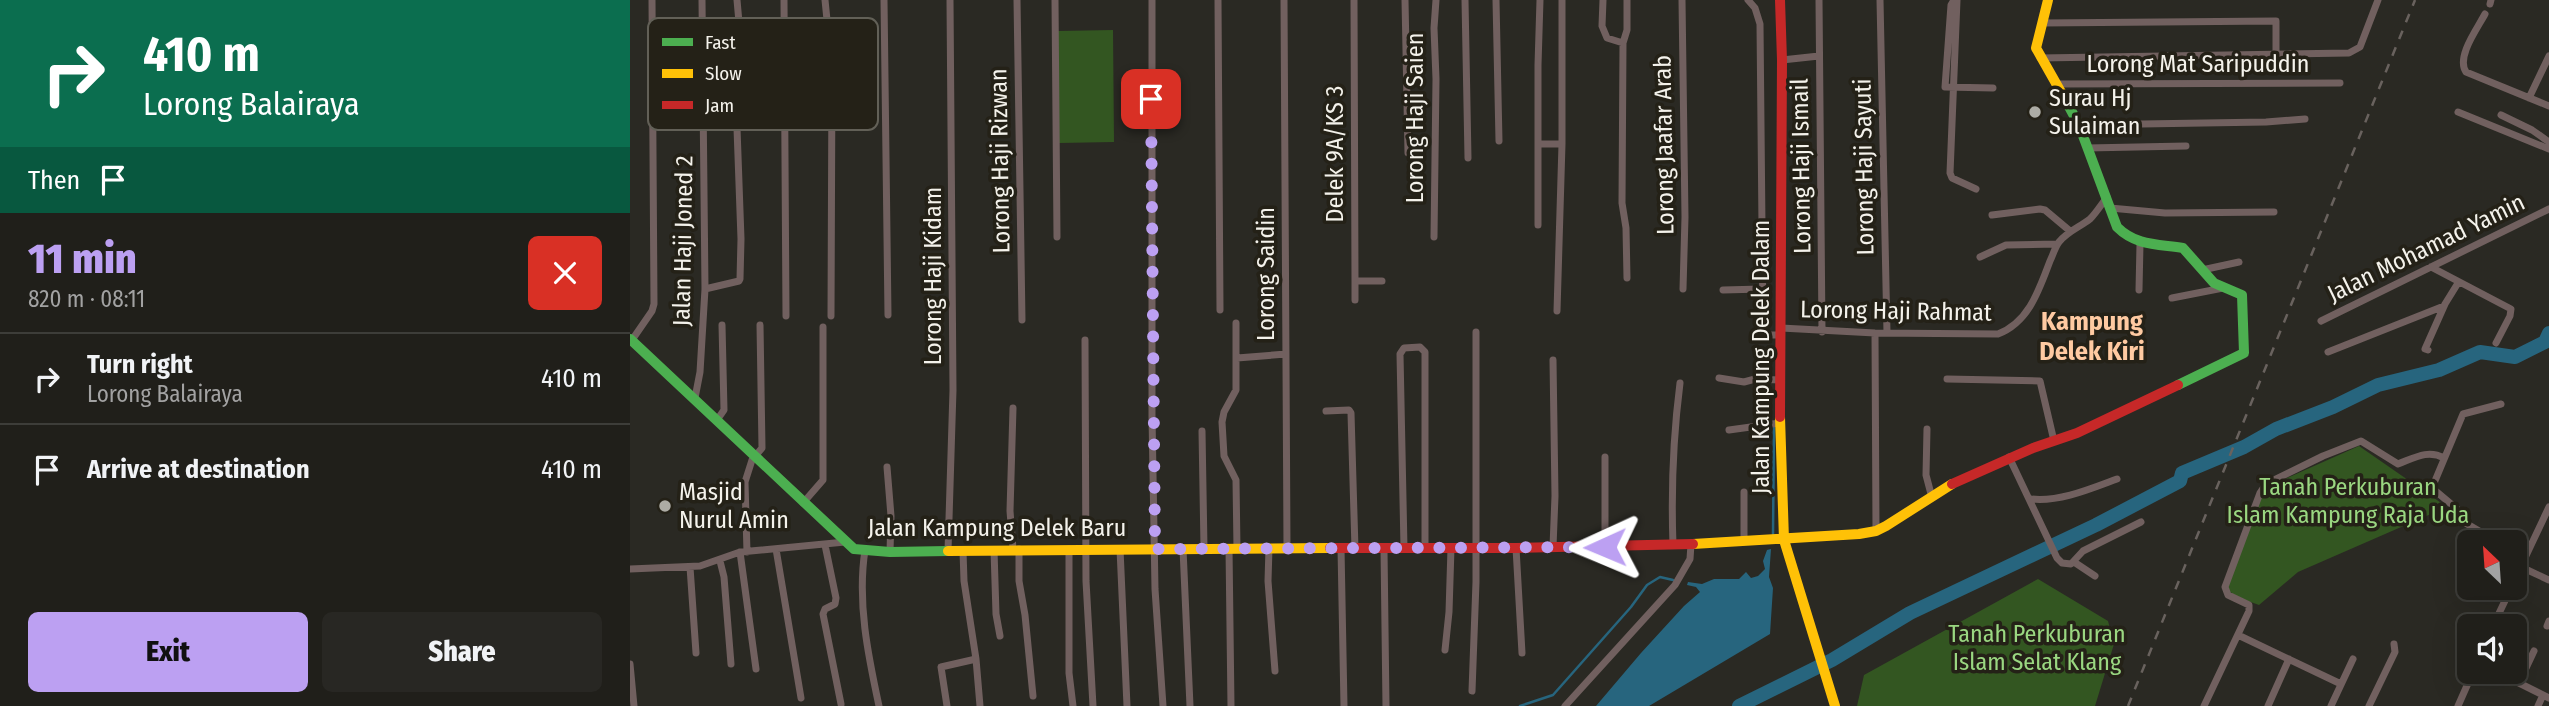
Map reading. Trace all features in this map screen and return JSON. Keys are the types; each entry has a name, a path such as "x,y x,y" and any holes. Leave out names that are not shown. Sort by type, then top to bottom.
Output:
{"street":[{"path":"652,0 652,18"},
{"name":"Jalan Haji Joned 2","path":"702,0 702,18"},
{"path":"737,0 739,18"},
{"path":"785,0 785,18"},
{"path":"825,0 827,18"},
{"path":"884,0 888,315"},
{"name":"Lorong Haji Kidam","path":"948,551 953,390 950,0"},
{"name":"Lorong Haji Rizwan","path":"1017,0 1022,320"},
{"path":"1055,0 1057,237"},
{"path":"1152,0 1151,231 1155,549 1163,706"},
{"path":"1218,0 1220,310"},
{"name":"Lorong Saidin","path":"1284,0 1287,547"},
{"name":"Delek 9A/KS 3","path":"1354,0 1355,300"},
{"path":"1405,0 1408,153"},
{"name":"Lorong Haji Saien","path":"1434,237 1436,0"},
{"path":"1465,0 1468,158"},
{"path":"1496,0 1499,141"},
{"path":"1538,225 1540,0"},
{"path":"1557,311 1562,144 1562,0"},
{"path":"1603,0 1602,26 1607,38 1623,43"},
{"path":"1627,0 1628,30 1623,43 1622,204 1626,228 1627,278"},
{"name":"Lorong Jaafar Arab","path":"1682,0 1685,217 1683,289"},
{"path":"1748,0 1755,8 1760,24 1763,332 1778,334"},
{"name":"Jalan Kampung Delek Dalam","path":"1780,0 1782,60 1778,334 1781,380 1777,423 1784,540 1835,706"},
{"name":"Lorong Haji Ismail","path":"1819,0 1822,332"},
{"name":"Lorong Haji Sayuti","path":"1880,0 1886,333"},
{"path":"2048,0 2036,48 2079,125 2117,227 2123,235 2140,244 2183,248 2214,283 2224,288"},
{"path":"2040,58 2276,55 2356,51 2378,0"},
{"path":"1954,2 1951,176 1976,189"},
{"path":"1954,2 1945,87 1993,88"},
{"path":"2485,14 2462,59 2463,69 2549,106"},
{"path":"2042,23 2276,21 2276,55"},
{"path":"1782,60 1819,56"},
{"path":"2529,98 2549,56"},
{"name":"Lorong Mat Saripuddin","path":"2057,84 2340,83"},
{"path":"2458,112 2549,149"},
{"path":"2501,115 2532,130 2549,142"},
{"path":"2079,125 2305,119"},
{"path":"631,340 652,312 654,304 653,130"},
{"name":"Jalan Haji Joned 2","path":"695,398 700,372 705,289 703,130"},
{"path":"705,289 739,281 737,130"},
{"path":"785,130 786,316"},
{"path":"831,316 832,130"},
{"path":"1538,144 1562,144"},
{"path":"2087,148 2186,146"},
{"path":"2108,202 2165,213 2274,212"},
{"name":"Lorong Haji Rahmat","path":"1778,334 1998,334 2012,327 2025,314 2034,300 2057,244 2108,202"},
{"name":"Jalan Mohamad Yamin","path":"2321,321 2549,209"},
{"path":"1992,215 2045,210 2070,231"},
{"path":"1980,257 2006,245 2057,244"},
{"path":"2139,290 2140,244"},
{"path":"2202,270 2239,262"},
{"path":"2431,267 2511,309 2496,343"},
{"path":"1354,281 1382,281"},
{"path":"2428,350 2425,349 2458,282"},
{"path":"2172,298 2224,288"},
{"name":"Jalan Kampung Delek Baru","path":"631,340 845,542 864,550 890,552 1287,547 1384,549 1673,545 1784,540 1875,531 1931,494 2009,457 2077,433 2244,353 2244,298 2224,288"},
{"path":"1723,290 1762,289"},
{"path":"2328,352 2444,306"},
{"path":"1231,706 1236,480 1224,456 1222,422 1224,412 1236,390 1236,323"},
{"path":"718,420 724,410 722,325"},
{"path":"756,669 743,552 746,482 750,465 762,448 760,325"},
{"path":"803,503 823,481 823,327"},
{"path":"1472,691 1476,547 1476,332"},
{"path":"1875,333 1875,531"},
{"path":"1085,340 1086,549 1093,706"},
{"path":"1404,548 1400,354 1404,348 1420,347 1425,352 1425,548"},
{"path":"1237,358 1286,354"},
{"path":"1553,360 1553,547"},
{"path":"1719,378 1744,382 1755,379 1781,380"},
{"path":"1947,379 2040,380 2054,441"},
{"path":"1673,545 1671,480 1680,383"},
{"path":"2477,530 2457,517 2457,509 2432,488 2463,414 2501,404"},
{"path":"1013,408 1010,512 1025,615 1033,696"},
{"path":"1326,411 1349,410 1352,413 1355,549"},
{"path":"1730,430 1777,423"},
{"path":"1927,429 1926,475 1931,494"},
{"path":"1202,432 1203,548"},
{"path":"2208,705 2249,611 2249,605 2225,591 2228,576 2260,493 2266,484 2361,441 2398,464 2428,453 2444,458"},
{"path":"1605,457 1605,547"},
{"path":"2009,457 2057,558 2067,565 2074,562 2083,551 2141,522"},
{"path":"887,467 891,516 890,552"},
{"path":"2031,499 2057,498 2117,479"},
{"path":"1744,492 1744,541"},
{"path":"2527,552 2549,507"},
{"path":"630,569 690,567 720,561 743,552 845,542"},
{"path":"1565,706 1675,585 1690,559 1691,544"},
{"path":"825,545 836,598 835,604 823,611 841,704"},
{"path":"1269,548 1268,581 1275,671"},
{"path":"1341,548 1344,706"},
{"path":"1445,650 1451,548"},
{"path":"1516,548 1522,653"},
{"path":"776,549 801,698"},
{"path":"1069,549 1069,673 1073,706"},
{"path":"1120,549 1127,706"},
{"path":"1183,549 1190,706"},
{"path":"1384,549 1385,706"},
{"path":"864,550 861,574 863,610 879,706"},
{"path":"994,550 996,614 1000,636"},
{"path":"963,551 964,581 980,706"},
{"path":"720,561 724,577 731,664"},
{"path":"2074,562 2095,576"},
{"path":"2527,565 2549,580"},
{"path":"690,567 696,653"},
{"path":"2238,635 2341,684"},
{"path":"2369,706 2395,652 2394,644"},
{"path":"2527,667 2535,651"},
{"path":"947,706 942,667 976,659"},
{"path":"2268,706 2289,659"},
{"path":"2331,706 2353,659"},
{"path":"630,664 634,706"},
{"path":"2458,706 2468,684"},
{"path":"2521,684 2546,696 2538,706"}],"green space":[{"path":"1113,30 1114,142 1059,143 1058,31"},
{"name":"Tanah Perkuburan Islam Kampung Raja Uda","path":"2359,446 2447,507 2298,572 2259,605 2229,591 2228,584 2262,493 2267,487"},
{"name":"Tanah Perkuburan Islam Selat Klang","path":"2038,579 2108,621 2114,644 2095,706 1857,706 1864,675"}],"water":[{"path":"1771,549 1769,577 1773,588 1770,634 1649,706 1596,706 1641,653 1700,592 1696,587 1687,585 1688,582 1702,584 1714,579 1739,579 1746,572 1751,578 1758,576 1765,569 1763,561 1767,550"}],"waterway":[{"path":"1739,706 1832,660 1910,613 2096,525 2180,481 2182,473 2244,447 2276,429 2333,407 2378,385 2439,370 2480,352 2515,357 2545,342 2549,333"},
{"path":"1773,534 1774,428"},
{"path":"1520,706 1553,695 1631,607 1647,585 1660,577 1673,580"}],"railway":[{"path":"2128,706 2415,0"}],"traffic: fast":[{"path":"2066,101 2079,125 2117,227 2140,241 2183,248 2214,283 2242,295 2244,353 2178,385"},
{"path":"630,339 854,549 890,552 948,551"}],"traffic: slow":[{"path":"2048,0 2036,48 2066,101"},
{"path":"1780,417 1784,540 1835,706"},
{"path":"1693,544 1876,531 1952,484"},
{"path":"948,551 1330,548"}],"traffic: jam":[{"path":"1780,0 1780,417"},
{"path":"1952,484 2033,448 2077,433 2178,385"},
{"path":"1330,548 1693,544"}],"place":[{"name":"Surau Hj Sulaiman","path":"2035,112"},
{"name":"Masjid Nurul Amin","path":"665,506"}],"district":[{"name":"Kampung Delek Kiri","path":"2092,336"}],"route":[{"path":"1151,99 1155,549 1605,547"}]}
